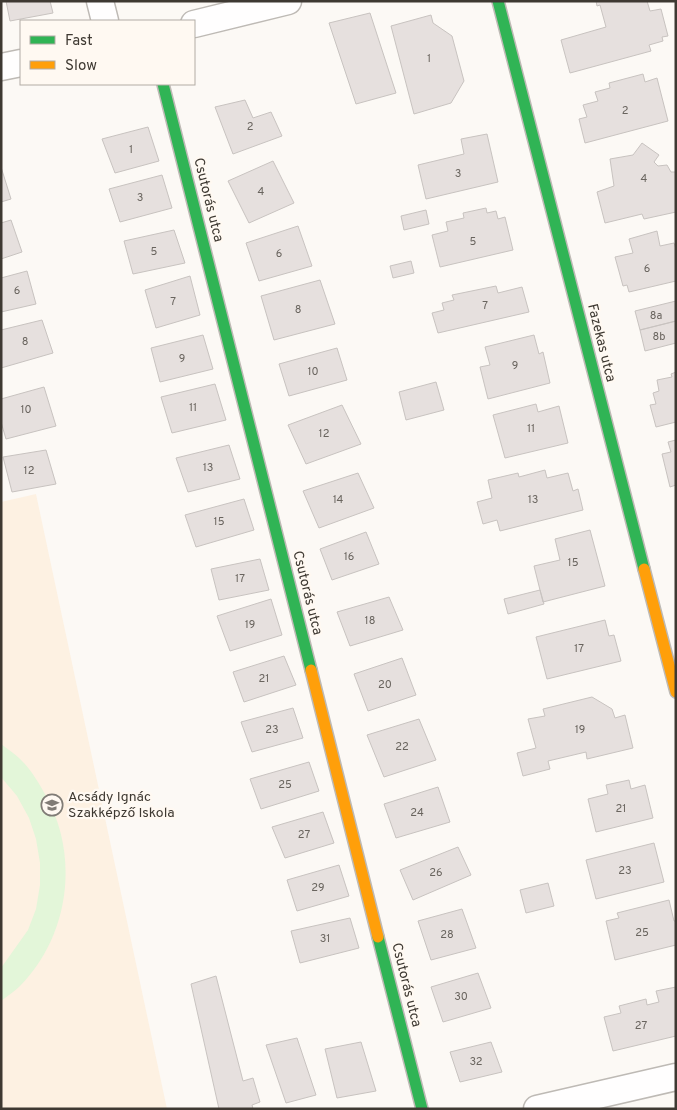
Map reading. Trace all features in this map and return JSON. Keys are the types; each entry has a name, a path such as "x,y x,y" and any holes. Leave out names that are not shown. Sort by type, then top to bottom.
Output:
{"street":[{"path":"100,1 105,20"},
{"path":"195,24 288,1"},
{"name":"Fazekas utca","path":"498,1 676,692"},
{"path":"1,67 20,63"},
{"name":"Csutorás utca","path":"163,85 422,1109"},
{"path":"537,1109 676,1077"}],"shaded area":[{"name":"Acsády Ignác Szakképző Iskola","path":"36,494 167,1109 1,1109 1,502"}],"green space":[{"path":"1,744 27,766 46,796 57,820 66,870 64,896 58,921 49,945 36,967 19,987 1,1001 1,968 28,930 36,909 40,885 40,863 36,839 29,818 17,796 1,777"}],"building":[{"path":"6,1 50,1 53,13 10,21"},
{"path":"596,1 647,1 650,11 661,9 668,36 662,37 663,41 649,45 651,51 570,73 561,40 606,27 600,5 597,6"},
{"path":"370,13 396,93 356,104 329,23"},
{"path":"431,15 433,23 452,36 464,81 451,103 414,114 391,26"},
{"path":"643,74 645,82 657,78 668,121 585,143 579,119 587,117 583,105 598,101 595,92 610,88 609,83"},
{"path":"245,100 253,118 271,112 282,136 233,154 215,107"},
{"path":"148,127 159,161 115,173 102,139"},
{"path":"487,134 498,182 426,199 418,165 464,154 461,139"},
{"path":"642,143 659,155 654,162 658,166 667,165 671,172 676,172 676,212 644,219 642,214 605,223 597,192 614,186 610,159 633,155"},
{"path":"273,161 294,203 249,223 228,181"},
{"path":"1,167 11,199 1,202"},
{"path":"162,175 172,208 120,222 109,189"},
{"path":"486,208 487,213 496,211 498,219 505,217 513,250 440,267 432,235 448,231 446,222 464,218 463,213"},
{"path":"426,210 429,224 404,230 401,216"},
{"path":"11,220 22,252 1,259 1,223"},
{"path":"298,226 312,266 259,281 246,243"},
{"path":"174,230 185,263 133,274 124,241"},
{"path":"657,231 660,246 674,243 676,249 676,281 629,292 627,285 623,286 615,257 633,253 629,239"},
{"path":"411,261 414,273 393,278 390,266"},
{"path":"27,271 36,304 1,312 1,278"},
{"path":"190,276 200,315 156,328 145,290"},
{"path":"320,280 335,324 274,340 261,296"},
{"path":"496,286 498,293 522,287 529,312 438,333 432,313 444,310 442,303 454,300 452,295"},
{"path":"676,301 676,321 640,330 635,311"},
{"path":"42,320 53,353 1,368 1,330"},
{"path":"676,321 676,343 645,351 640,330"},
{"path":"203,335 213,369 160,382 151,348"},
{"path":"534,335 539,354 543,352 550,383 488,399 480,367 490,365 485,347"},
{"path":"337,348 347,380 289,396 279,364"},
{"path":"676,372 676,422 656,427 650,405 656,404 653,393 659,391 657,380 672,377 671,374"},
{"path":"436,382 444,410 406,420 399,392"},
{"path":"215,384 226,420 172,433 161,397"},
{"path":"44,387 56,426 6,439 1,422 1,399"},
{"path":"536,404 538,412 559,406 568,443 505,458 493,415"},
{"path":"342,405 361,444 306,464 288,425"},
{"path":"676,440 676,485 670,487 662,454 671,452 668,442"},
{"path":"229,445 240,479 188,492 176,458"},
{"path":"46,450 56,484 12,492 3,457"},
{"path":"545,470 547,478 568,473 573,491 578,489 583,510 500,531 497,520 483,524 477,502 492,498 488,480 518,473 519,477"},
{"path":"358,473 374,508 319,528 303,491"},
{"path":"244,499 254,530 196,547 185,515"},
{"path":"590,530 605,586 543,602 534,566 560,560 555,539"},
{"path":"366,532 379,564 332,580 320,549"},
{"path":"260,559 269,590 219,600 211,569"},
{"path":"540,590 544,604 508,614 504,599"},
{"path":"389,597 403,630 350,646 337,612"},
{"path":"271,599 282,635 230,651 217,616"},
{"path":"605,620 609,636 614,635 621,661 547,679 536,637"},
{"path":"284,656 296,685 244,702 233,672"},
{"path":"402,658 416,695 368,711 354,674"},
{"path":"592,697 612,709 615,718 625,715 633,748 587,759 586,752 548,761 550,769 523,776 517,753 536,748 528,719 545,716 543,709"},
{"path":"293,708 303,738 252,752 241,722"},
{"path":"419,719 436,760 384,777 367,735"},
{"path":"309,762 319,791 261,809 250,779"},
{"path":"629,780 631,789 645,785 653,818 596,832 588,799 608,794 606,785"},
{"path":"438,787 450,822 396,838 384,804"},
{"path":"323,812 334,843 285,858 272,827"},
{"path":"654,843 664,882 596,899 586,860"},
{"path":"458,847 471,875 413,900 400,870"},
{"path":"339,865 349,896 297,911 287,880"},
{"path":"548,883 554,906 526,913 520,890"},
{"path":"669,900 674,921 676,921 676,945 615,960 606,921 619,918 617,913"},
{"path":"462,909 476,948 431,960 418,921"},
{"path":"350,918 359,948 300,963 291,931"},
{"path":"478,973 491,1008 443,1022 431,987"},
{"path":"216,976 243,1081 253,1078 260,1102 252,1105 253,1109 219,1109 191,984"},
{"path":"676,987 676,1036 613,1051 604,1017 621,1013 619,1006 646,999 647,1005 659,1002 656,991"},
{"path":"297,1038 316,1095 286,1103 266,1045"},
{"path":"361,1042 376,1091 337,1098 325,1049"},
{"path":"491,1042 502,1072 460,1082 450,1052"}],"traffic: fast":[{"path":"498,1 644,569"},
{"path":"163,85 311,670"},
{"path":"378,937 422,1109"}],"traffic: slow":[{"path":"644,569 676,692"},
{"path":"311,670 378,937"}],"place":[{"name":"Acsády Ignác Szakképző Iskola","path":"52,805"}]}
